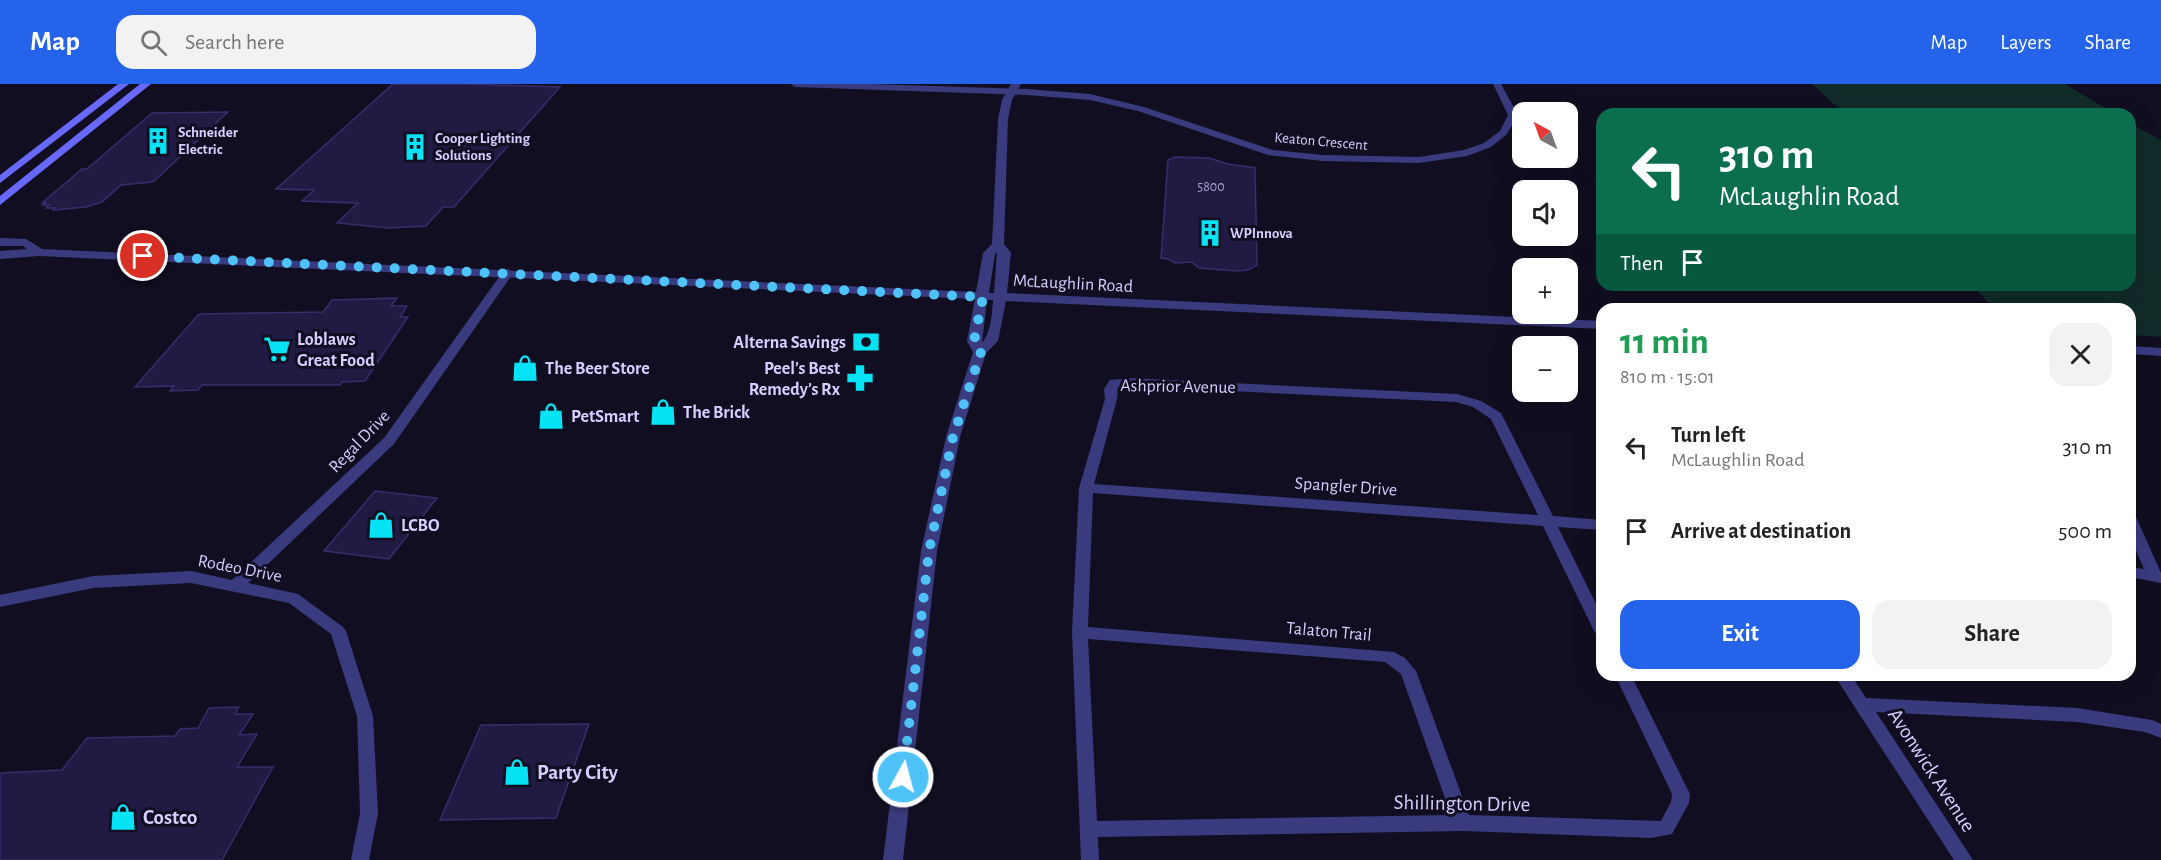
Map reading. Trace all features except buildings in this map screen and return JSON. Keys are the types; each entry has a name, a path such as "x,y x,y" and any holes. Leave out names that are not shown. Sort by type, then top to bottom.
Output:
{"main road":[{"path":"0,180 124,84"},
{"path":"0,202 146,84"}],"street":[{"path":"795,84 1014,88 1003,119 998,245 1005,253 1002,297 991,341 981,352 953,437 929,551 893,860"},
{"name":"Keaton Crescent","path":"1014,88 1090,98 1141,109 1251,148 1282,155 1416,162 1463,154 1479,148 1500,135 1511,122 1513,114 1497,84"},
{"name":"McLaughlin Road","path":"0,242 26,243 39,252"},
{"path":"981,352 974,341 983,297 988,253 998,245"},
{"name":"McLaughlin Road","path":"0,255 39,252 508,272 983,297 1596,325"},
{"name":"Regal Drive","path":"235,586 389,441 508,272"},
{"path":"2136,350 2161,352"},
{"name":"Ashprior Avenue","path":"1090,860 1080,632 1086,488 1111,399 1110,387 1114,383 1457,398 1477,404 1496,416 1548,520"},
{"name":"Spangler Drive","path":"1086,488 1596,524"},
{"path":"1548,520 1596,619"},
{"path":"2136,532 2157,577"},
{"path":"2136,573 2157,577"},
{"name":"Rodeo Drive","path":"0,602 93,582 191,577 293,598 338,631 364,716 369,813 360,860"},
{"name":"Talaton Trail","path":"1080,632 1388,656 1408,671 1463,823"},
{"name":"Shillington Drive","path":"1088,830 1463,823 1651,830 1666,828 1680,803 1681,794 1626,681"},
{"name":"Avonwick Avenue","path":"1846,681 1964,860"},
{"path":"1862,705 2077,715 2146,725 2161,730"}],"green space":[{"path":"1812,84 2065,84 2105,108 1838,108"},
{"path":"2136,126 2161,140 2161,337 2136,335 2136,303 1988,303 1978,291 2136,291"}],"place":[{"name":"Schneider Electric","path":"158,141"},
{"name":"Cooper Lighting Solutions","path":"415,147"},
{"name":"WPInnova","path":"1210,233"},
{"name":"Alterna Savings","path":"866,342"},
{"name":"Loblaws Great Food","path":"277,349"},
{"name":"The Beer Store","path":"525,368"},
{"name":"Peel’s Best Remedy’s Rx","path":"860,378"},
{"name":"The Brick","path":"663,412"},
{"name":"PetSmart","path":"551,416"},
{"name":"LCBO","path":"381,525"},
{"name":"Party City","path":"517,772"},
{"name":"Costco","path":"123,817"}],"route":[{"path":"143,256 508,272 601,279 983,297 974,341 981,352 953,437 929,551 903,777"}]}
